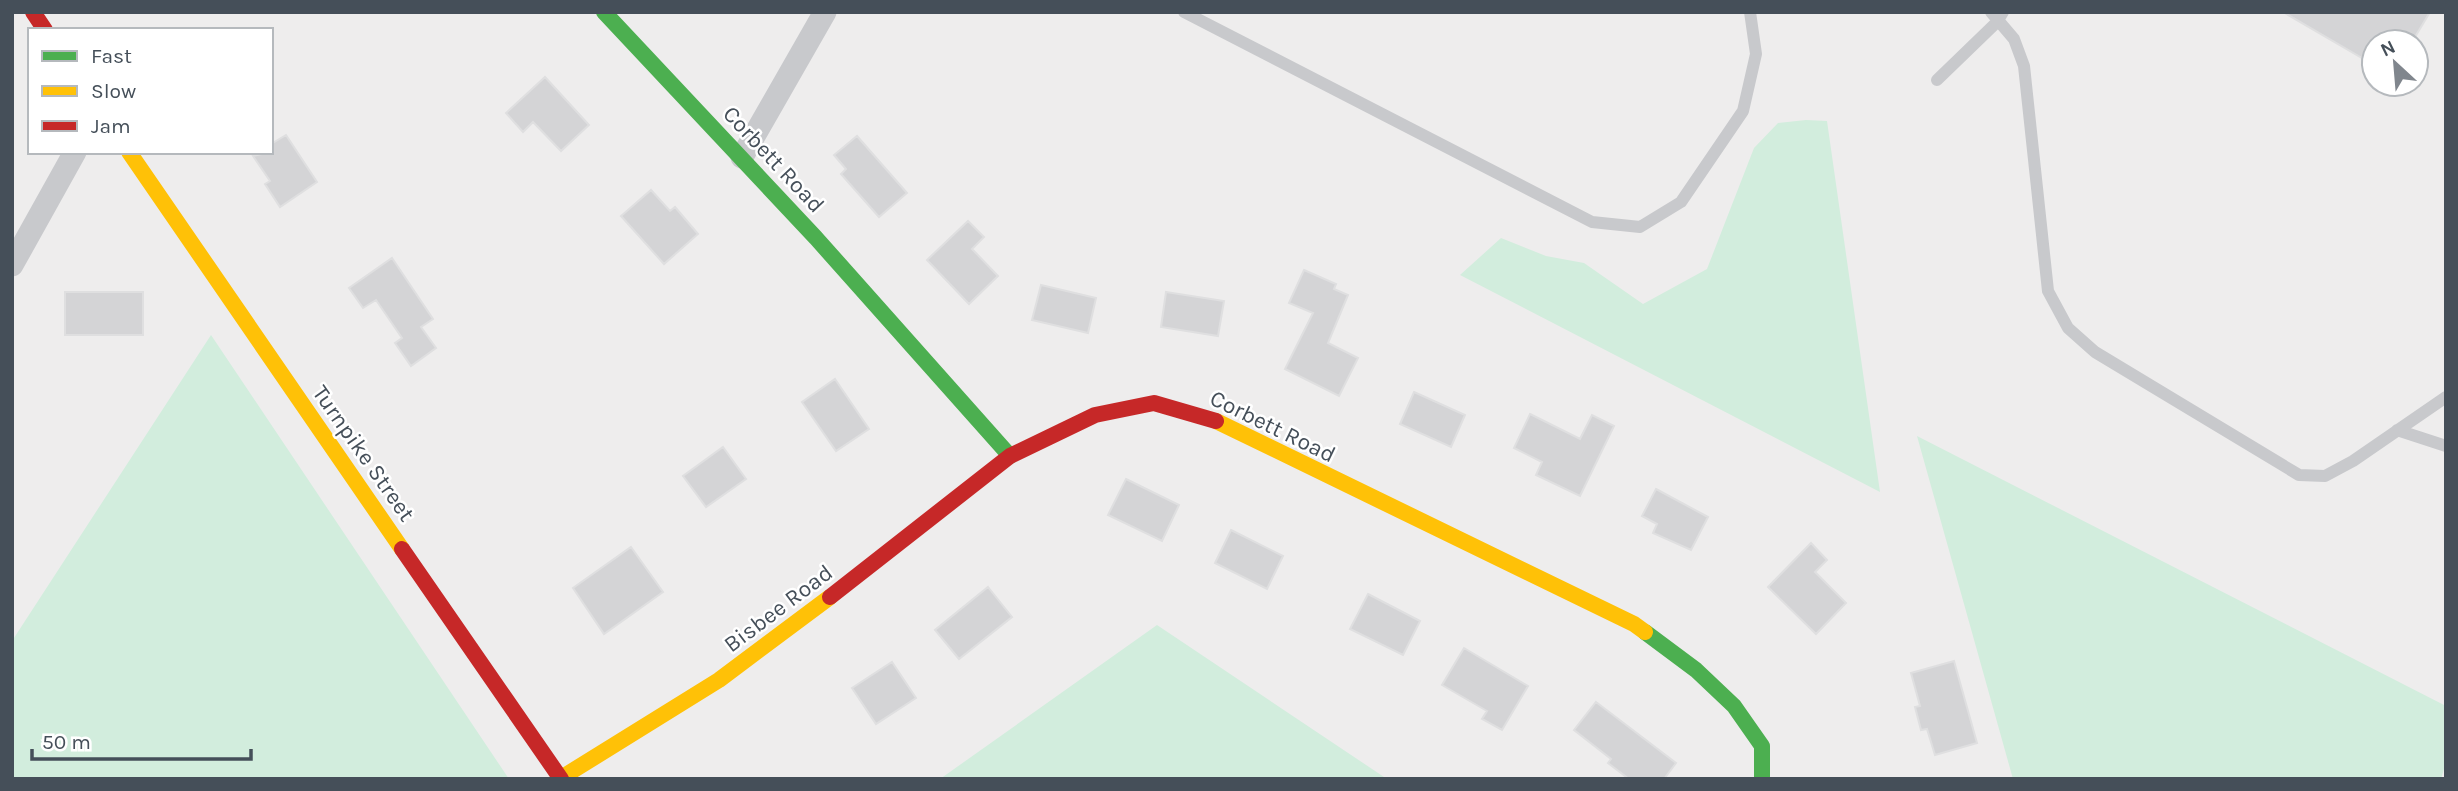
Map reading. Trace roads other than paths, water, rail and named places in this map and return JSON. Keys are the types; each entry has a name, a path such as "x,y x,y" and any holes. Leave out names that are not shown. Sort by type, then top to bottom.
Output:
{"street":[{"path":"33,12 44,28"},
{"name":"Corbett Road","path":"604,12 742,157 1010,456 1095,415 1154,402 1205,416 1302,466 1634,624 1696,670 1734,706 1762,746 1762,779"},
{"path":"742,157 825,12"},
{"path":"12,265 74,154"},
{"name":"Turnpike Street","path":"130,154 561,779"},
{"name":"Bisbee Road","path":"561,779 719,680 916,533 1010,456"}],"lane":[{"path":"1184,12 1592,222 1640,228 1681,202 1743,111 1756,54 1750,12"},
{"path":"1937,80 1997,16 2014,39 2024,66 2048,291 2068,328 2095,352 2299,475 2325,476 2354,461 2446,397"},
{"path":"2397,430 2446,446"}]}
